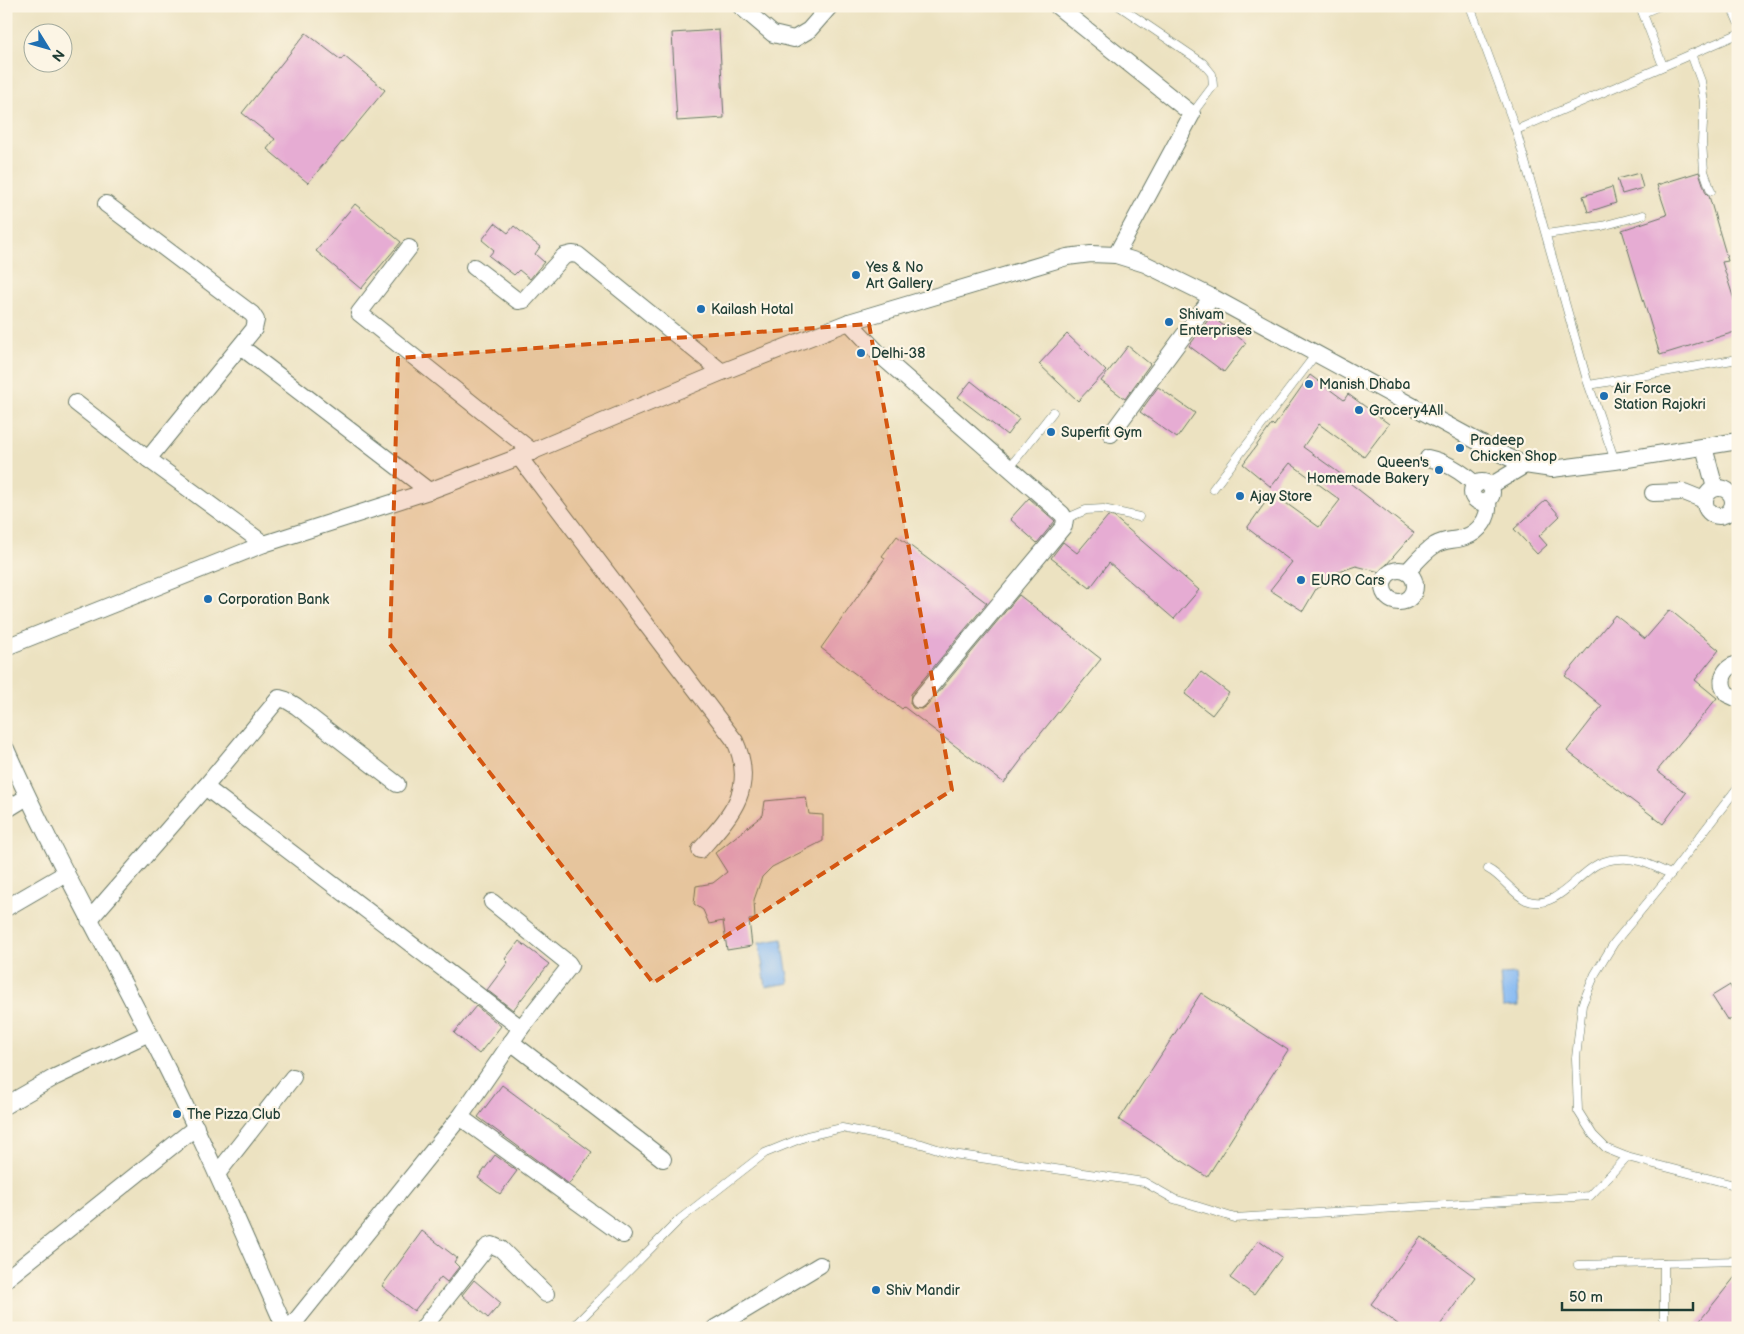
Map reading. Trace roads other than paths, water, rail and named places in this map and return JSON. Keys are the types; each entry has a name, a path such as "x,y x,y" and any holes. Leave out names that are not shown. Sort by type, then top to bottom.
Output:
{"street":[{"path":"740,6 774,34 794,39 809,30 830,6"},
{"path":"1057,6 1192,114 1116,255"},
{"path":"106,204 252,314 256,320 254,329 148,459"},
{"path":"409,248 359,313 526,454 738,747 742,774 741,796 727,820 700,850"},
{"path":"6,648 264,544 429,490 526,454 722,372 849,322 1067,258 1091,254 1116,255 1145,264 1212,297 1497,452 1525,465 1552,470 1738,442"},
{"path":"474,267 518,301 524,300 564,256 578,255 722,372"},
{"path":"1111,434 1212,297"},
{"path":"849,322 880,355 1062,514 1065,519 1064,526 919,700"},
{"path":"249,353 429,490"},
{"path":"76,403 148,459 264,544"},
{"path":"1704,447 1710,494"},
{"path":"1407,572 1436,544 1464,538 1480,527 1488,512 1484,491 1448,464 1428,458"},
{"path":"1484,491 1525,465"},
{"path":"1722,487 1726,489 1735,497 1730,510 1722,516 1709,513 1704,505 1710,494 1722,487"},
{"path":"1653,493 1684,492 1710,494"},
{"path":"1738,664 1728,668 1722,683 1727,694 1738,699"},
{"path":"89,920 205,788 279,698 296,706 397,784"},
{"path":"6,749 27,797 196,1127 285,1328"},
{"path":"205,788 521,1028"},
{"path":"6,810 27,797"},
{"path":"6,908 66,873"},
{"path":"290,1328 460,1117 521,1028 570,966 492,902"},
{"path":"6,1104 55,1077 149,1033"},
{"path":"512,1042 663,1159"},
{"path":"217,1174 293,1078"},
{"path":"460,1117 623,1235"},
{"path":"6,1279 196,1127"},
{"path":"423,1328 487,1247 492,1245 501,1249 546,1294"},
{"path":"715,1328 820,1265"}],"lane":[{"path":"1119,6 1203,63 1212,74 1213,86 1192,114"},
{"path":"1470,6 1516,130 1588,384 1615,461"},
{"path":"1659,6 1641,10 1663,66"},
{"path":"1731,6 1738,22"},
{"path":"1516,130 1738,34"},
{"path":"1691,54 1700,81 1704,103 1702,142 1704,171 1711,191"},
{"path":"1546,234 1602,226 1643,215"},
{"path":"1213,489 1316,354"},
{"path":"1588,384 1738,359"},
{"path":"1009,468 1053,412"},
{"path":"1065,519 1086,510 1103,509 1139,516"},
{"path":"1738,787 1671,874 1614,943 1595,974 1582,1005 1576,1058 1578,1111 1593,1135 1607,1148 1626,1157 1738,1186"},
{"path":"1488,869 1504,880 1518,895 1539,903 1550,900 1597,865 1609,861 1630,859 1671,874"},
{"path":"572,1328 680,1219 766,1154 807,1136 842,1128 922,1144 953,1154 1144,1182 1174,1200 1235,1218 1590,1196 1626,1157"},
{"path":"1578,1265 1738,1261"},
{"path":"1664,1263 1664,1328"}],"water":[{"path":"782,939 789,983 766,987 759,943"},
{"path":"1516,974 1519,1006 1503,1007 1500,975"}],"place":[{"name":"Yes & No Art Gallery","path":"856,275"},
{"name":"Kailash Hotal","path":"701,309"},
{"name":"Shivam Enterprises","path":"1169,322"},
{"name":"Delhi-38","path":"861,353"},
{"name":"Manish Dhaba","path":"1309,384"},
{"name":"Air Force Station Rajokri","path":"1604,396"},
{"name":"Grocery4All","path":"1359,410"},
{"name":"Superfit Gym","path":"1051,432"},
{"name":"Pradeep Chicken Shop","path":"1460,448"},
{"name":"Queen's Homemade Bakery","path":"1439,470"},
{"name":"Ajay Store","path":"1240,496"},
{"name":"EURO Cars","path":"1301,580"},
{"name":"Corporation Bank","path":"208,599"},
{"name":"The Pizza Club","path":"177,1114"},
{"name":"Shiv Mandir","path":"876,1290"}]}
